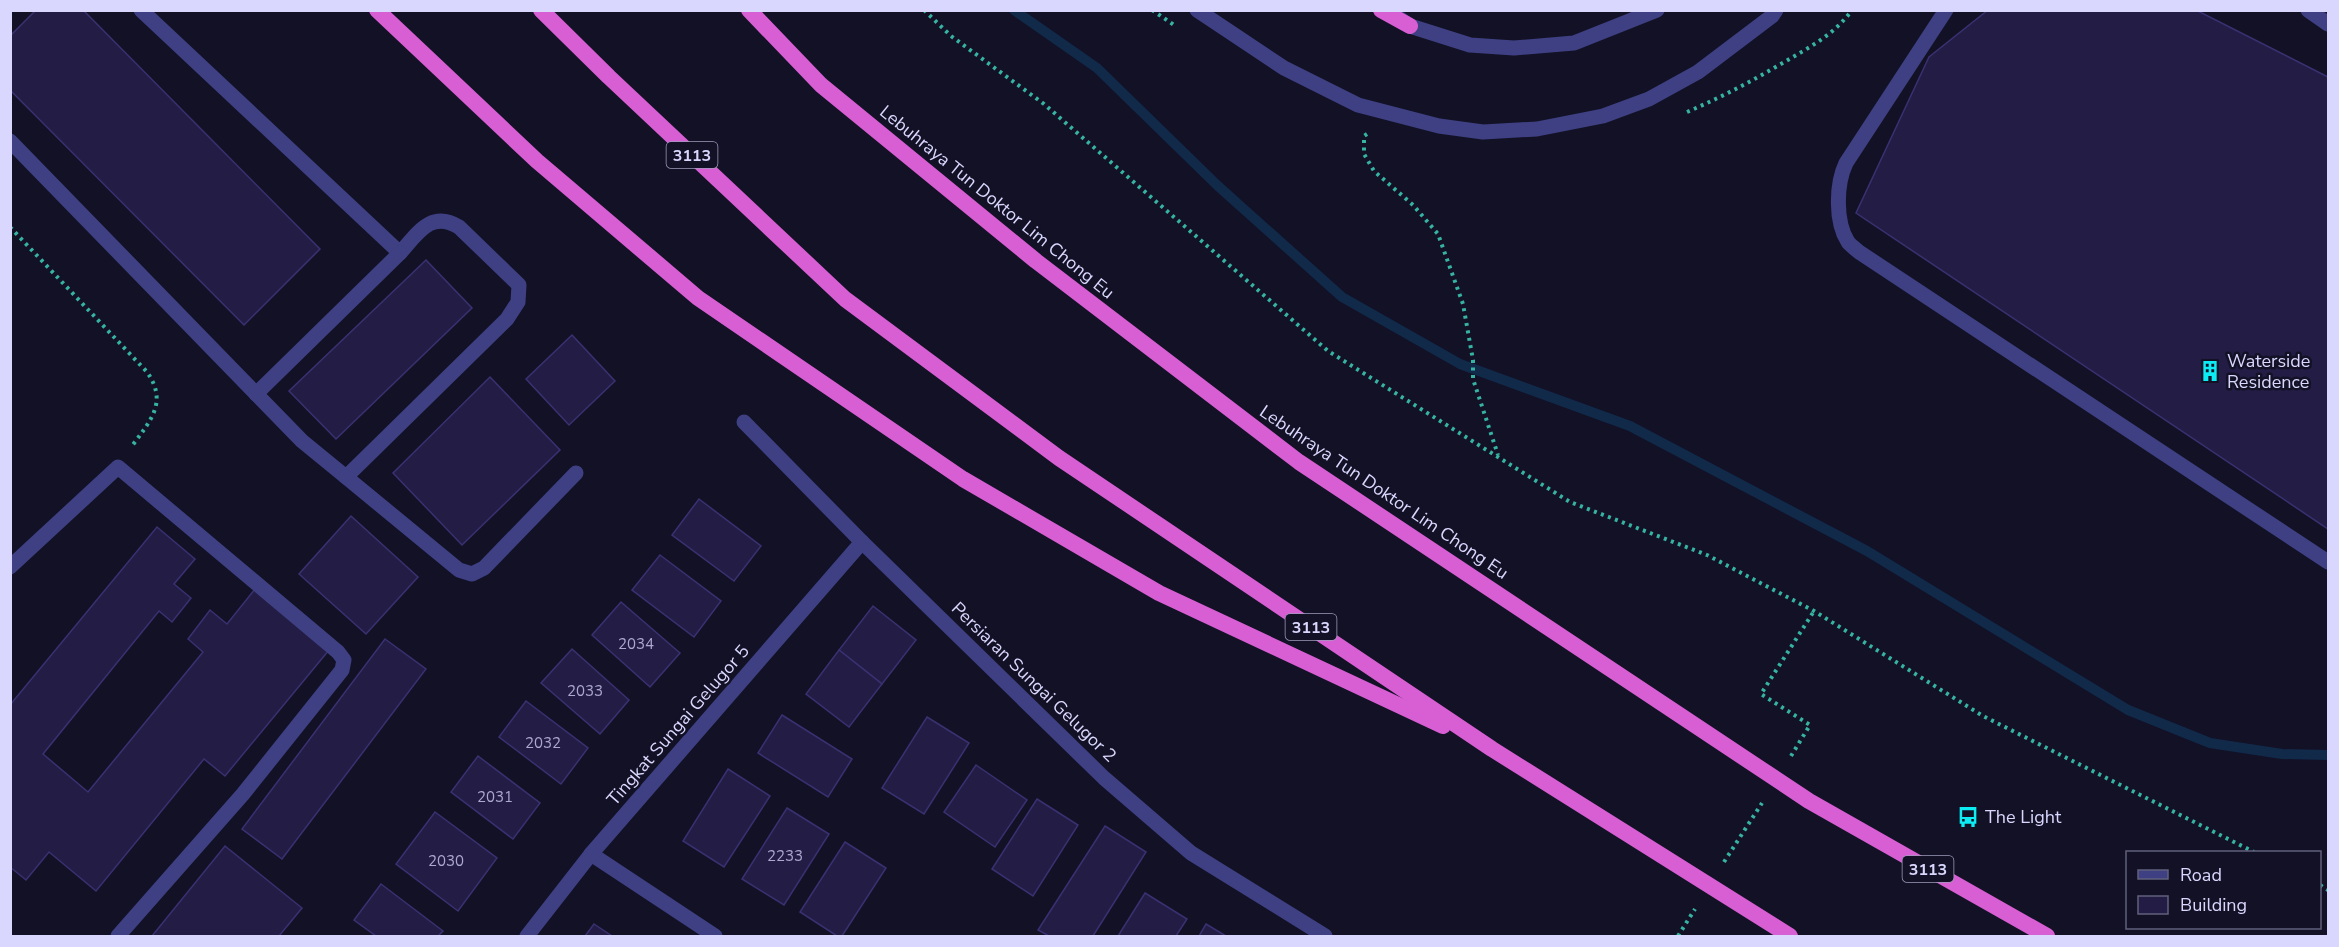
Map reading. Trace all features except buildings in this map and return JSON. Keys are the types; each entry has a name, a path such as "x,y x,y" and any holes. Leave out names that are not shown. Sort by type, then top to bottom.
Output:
{"highway":[{"path":"377,10 537,161 698,298 963,479 1159,593 1492,749"},
{"name":"3113","path":"541,10 617,86 845,299 1059,458 1492,749 1790,936"},
{"name":"Lebuhraya Tun Doktor Lim Chong Eu","path":"749,10 821,85 1027,254 1299,462 1809,801 2047,936"},
{"path":"1381,10 1410,26"}],"street":[{"path":"141,10 400,252"},
{"path":"1197,10 1284,68 1359,105 1438,126 1483,132 1538,129 1603,116 1649,99 1698,72 1772,16 1776,10"},
{"path":"1388,10 1410,26 1470,45 1514,48 1574,44 1657,10"},
{"path":"1946,10 1841,174 1840,216 1849,243 1869,259 2328,562"},
{"path":"2308,10 2328,24"},
{"path":"10,141 302,441 459,570 472,574 484,568 576,473"},
{"path":"256,394 423,228 436,220 448,220 459,227 519,285 518,302 507,319 346,477"},
{"name":"Persiaran Sungai Gelugor 2","path":"744,422 862,542 1104,778 1191,853 1325,936"},
{"path":"10,567 118,467 338,652 344,660 342,670 243,794 118,936"},
{"name":"Tingkat Sungai Gelugor 5","path":"527,936 591,854 862,542"},
{"path":"591,854 716,936"}],"path":[{"path":"924,10 951,36 1044,104 1328,351 1570,502 1707,555 1814,611 1983,716 2252,851"},
{"path":"1680,115 1731,93 1819,42 1845,20 1852,10"},
{"path":"1372,129 1364,136 1365,154 1374,171 1413,206 1438,234 1463,304 1473,360 1473,379 1498,456"},
{"path":"10,227 147,372 154,383 158,396 156,409 118,467"},
{"path":"1785,766 1810,725 1761,694 1814,611"},
{"path":"1722,866 1766,796"},
{"path":"1678,936 1696,906"}],"waterway":[{"path":"1014,10 1097,68 1218,186 1342,297 1460,364 1630,426 1867,551 2128,710 2210,743 2282,754 2328,755"}],"place":[{"name":"Waterside Residence","path":"2210,371"},
{"name":"The Light","path":"1968,817"}]}
